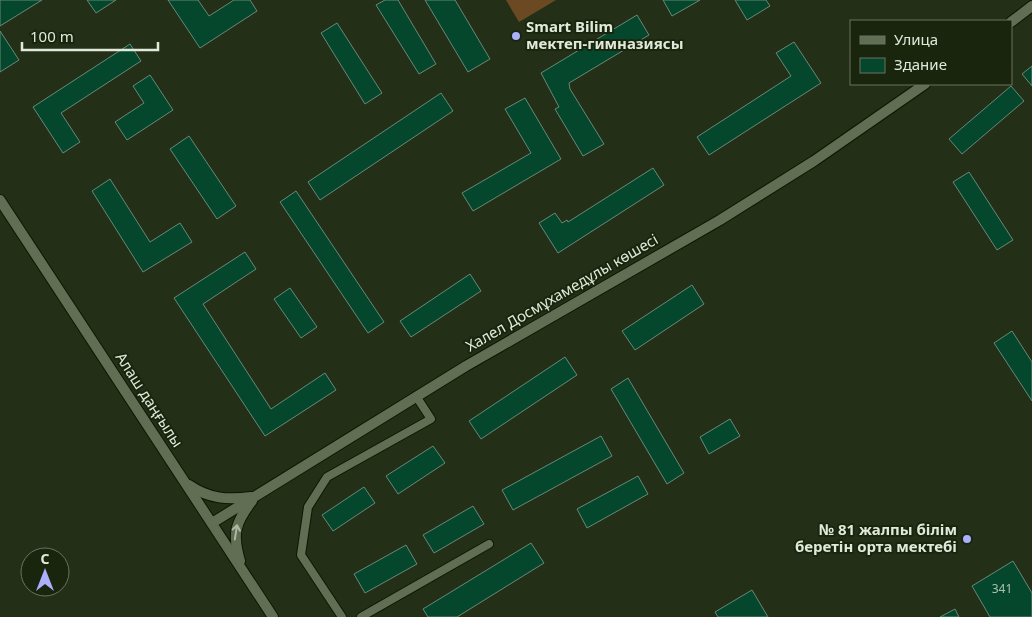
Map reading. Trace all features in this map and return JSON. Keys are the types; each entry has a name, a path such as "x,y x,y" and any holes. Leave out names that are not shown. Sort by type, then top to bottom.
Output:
{"street":[{"path":"1012,21 1032,6"},
{"name":"Халел Досмұхамедұлы көшесі","path":"212,523 416,396 558,312 720,220 814,161 924,85"},
{"name":"Алаш даңғылы","path":"0,200 273,617"},
{"path":"342,617 301,555 308,507 327,477 431,419 416,396"},
{"path":"184,482 200,493 217,498 235,499 255,496"},
{"path":"243,572 236,549 235,530 242,513 255,496"},
{"path":"361,617 489,544"}],"shaded area":[{"path":"506,0 556,0 519,22"}],"building":[{"path":"0,0 42,0 0,26"},
{"path":"87,0 116,0 96,13"},
{"path":"168,0 198,0 209,16 234,0 250,0 257,11 200,48"},
{"path":"385,0 398,0 436,64 419,74 376,5"},
{"path":"425,0 455,0 490,59 468,72"},
{"path":"663,0 700,0 672,16"},
{"path":"735,0 766,0 770,6 747,20"},
{"path":"637,15 649,35 569,83 570,89 604,144 583,156 555,109 559,107 541,73"},
{"path":"337,23 382,93 365,104 321,33"},
{"path":"0,31 19,60 0,72"},
{"path":"794,42 821,83 709,155 697,137 791,76 776,53"},
{"path":"130,44 141,61 61,113 80,142 63,153 33,107"},
{"path":"1032,66 1032,86 1022,74"},
{"path":"150,75 173,110 127,140 115,122 144,103 133,86"},
{"path":"1011,86 1024,101 962,154 949,139"},
{"path":"441,93 453,111 320,200 308,182"},
{"path":"525,98 561,159 473,211 462,193 531,153 505,109"},
{"path":"189,136 236,206 217,219 170,149"},
{"path":"653,168 664,185 558,253 539,223 555,213 562,223 567,220 568,222"},
{"path":"969,172 1013,240 997,250 953,182"},
{"path":"110,179 150,242 180,223 192,242 143,272 92,191"},
{"path":"296,191 384,322 368,333 280,202"},
{"path":"245,252 256,269 203,304 271,409 325,373 336,390 265,436 174,298"},
{"path":"470,274 481,291 411,337 400,321"},
{"path":"692,285 704,304 635,350 622,331"},
{"path":"290,288 317,327 301,338 274,299"},
{"path":"1012,331 1032,362 1032,401 994,343"},
{"path":"565,357 577,375 481,439 469,421"},
{"path":"628,378 684,473 667,484 611,389"},
{"path":"730,419 740,436 709,454 700,437"},
{"path":"601,436 612,456 513,510 502,490"},
{"path":"433,446 445,463 398,494 386,476"},
{"path":"638,476 648,494 587,528 577,509"},
{"path":"364,487 375,503 333,531 322,515"},
{"path":"473,506 484,524 434,553 423,535"},
{"path":"531,543 544,563 457,617 428,617 423,609"},
{"path":"406,545 417,564 365,593 354,574"},
{"path":"1013,561 1032,593 1032,617 990,617 972,586"},
{"path":"752,590 768,617 718,617 715,612"},
{"path":"955,609 959,617 940,617"}],"place":[{"name":"Smart Bilim мектеп-гимназиясы","path":"516,36"},
{"name":"№ 81 жалпы білім беретін орта мектебі","path":"967,539"}]}
